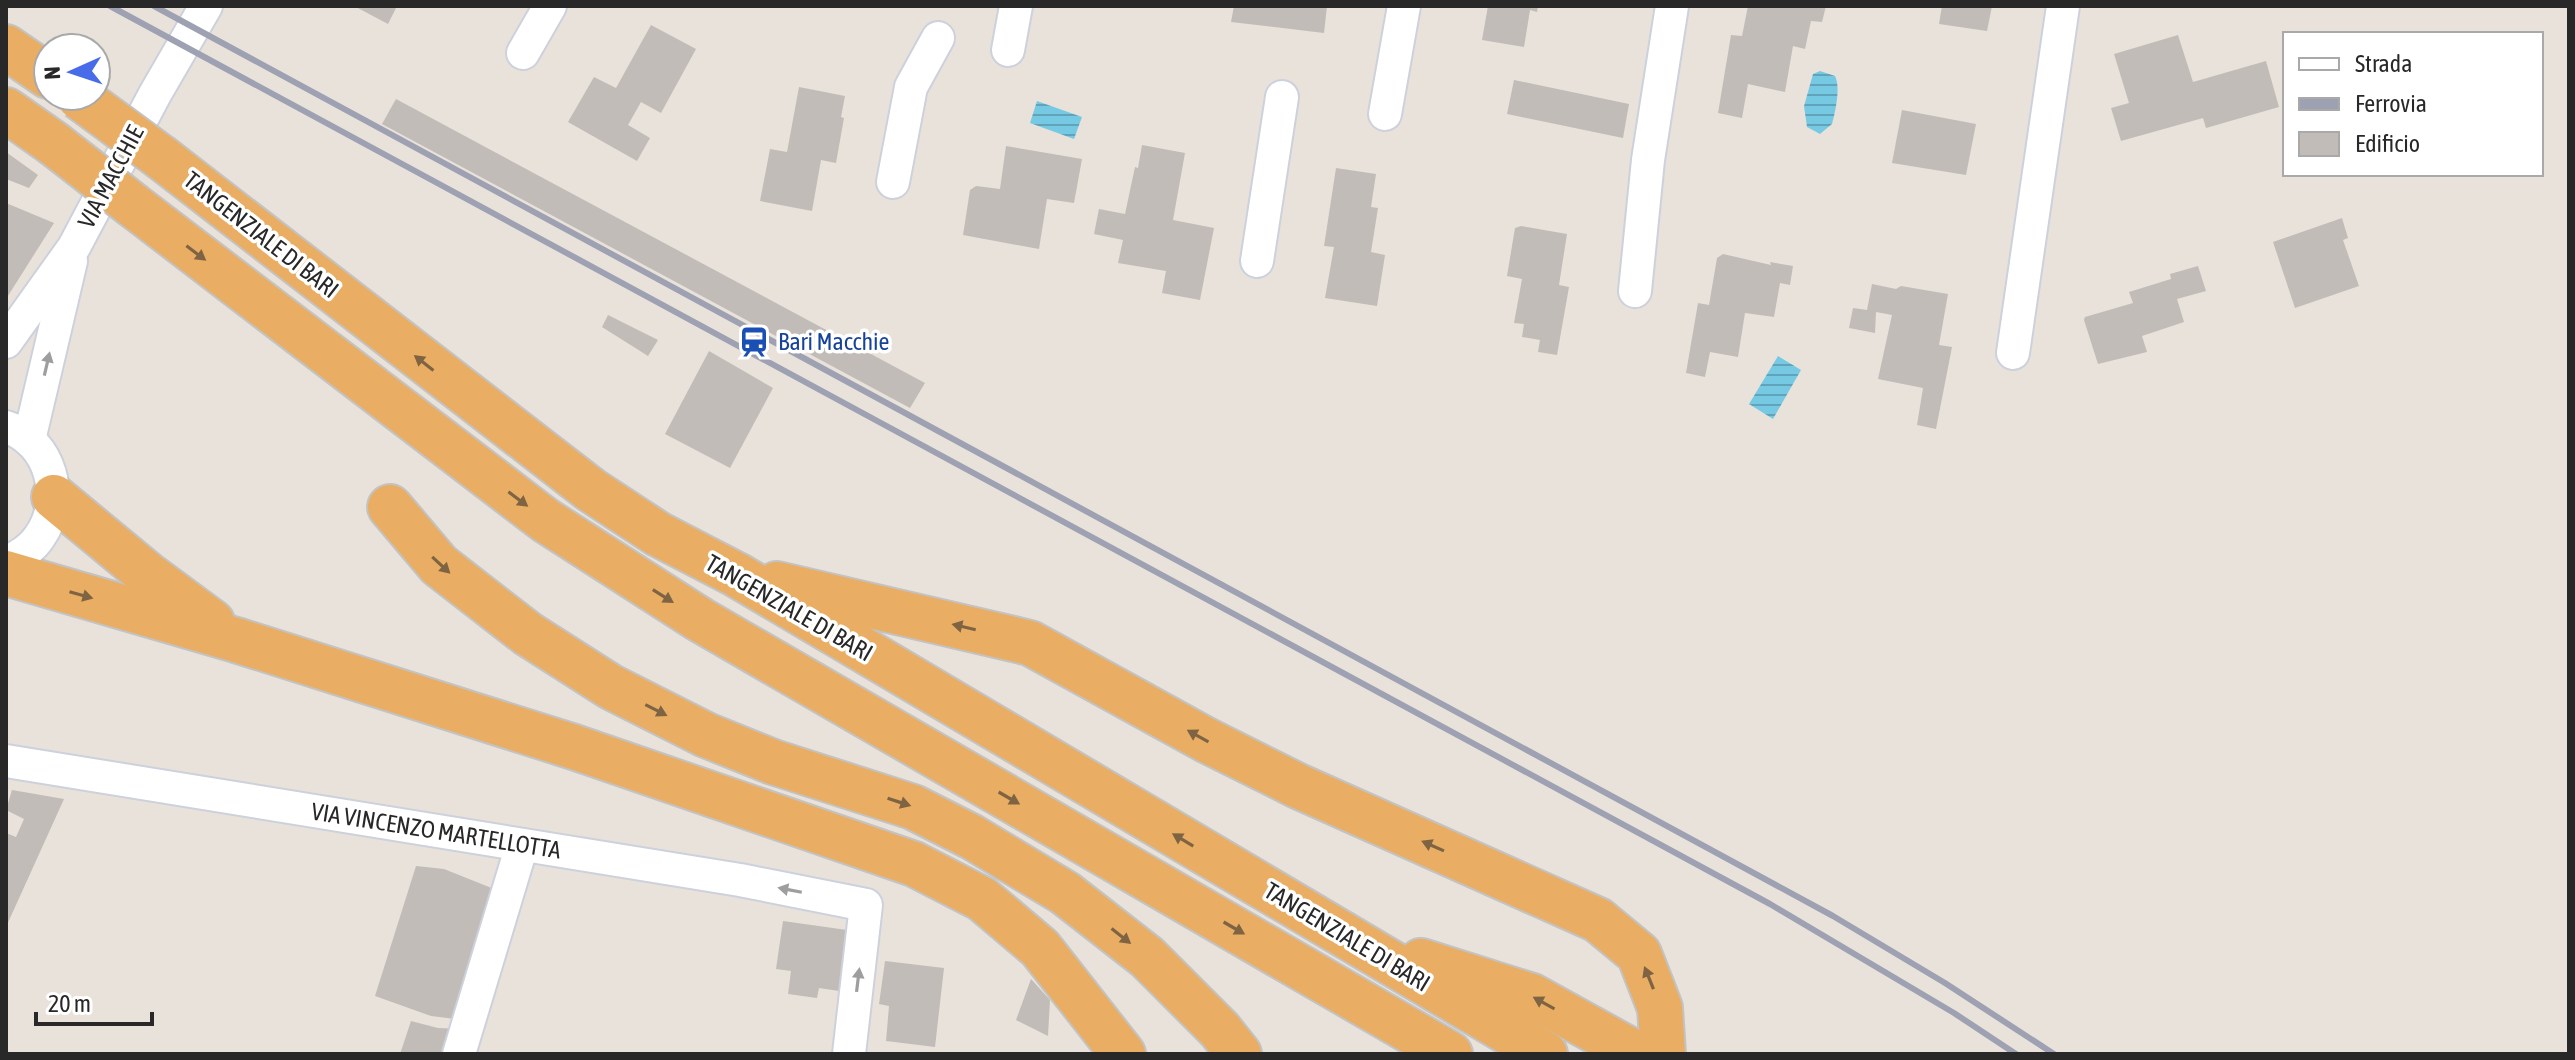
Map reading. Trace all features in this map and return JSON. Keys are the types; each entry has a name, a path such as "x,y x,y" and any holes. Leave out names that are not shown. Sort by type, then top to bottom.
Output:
{"highway":[{"path":"6,47 32,65"},
{"name":"TANGENZIALE DI BARI","path":"6,110 545,520 597,554 699,619 1450,1054"},
{"name":"TANGENZIALE DI BARI","path":"100,112 485,411 622,511 658,534 737,575 1545,1054"},
{"path":"54,497 147,574 236,640"},
{"path":"390,507 439,565 528,634 611,687 706,735 773,762 913,807 972,837 1065,893 1147,957 1220,1030 1239,1054"},
{"path":"6,573 236,640 574,747 914,864 982,899 1040,948 1123,1054"},
{"path":"737,575 1030,643 1285,780 1598,920 1639,954 1660,1008 1663,1054"},
{"path":"1346,937 1532,996 1637,1054"},
{"path":"1351,996 1395,1054"}],"street":[{"name":"VIA MACCHIE","path":"8,337 74,247 155,94 206,6"},
{"path":"523,53 550,6"},
{"path":"1008,50 1016,6"},
{"path":"1385,114 1404,6"},
{"path":"1635,291 1648,160 1672,6"},
{"path":"2013,353 2063,6"},
{"path":"893,182 911,87 938,38"},
{"path":"1257,261 1282,97"},
{"path":"6,563 25,553 40,538 50,518 54,497 44,458 17,433 74,247"},
{"name":"VIA VINCENZO MARTELLOTTA","path":"6,761 740,880 866,905 849,1054"},
{"path":"459,1054 522,845"}],"water":[{"path":"1820,71 1835,76 1837,100 1832,124 1820,134 1807,127 1804,106 1813,74"},
{"path":"1037,101 1082,117 1074,139 1030,123"},
{"path":"1778,356 1801,370 1773,419 1749,404"}],"building":[{"path":"354,6 397,6 388,24"},
{"path":"1234,6 1327,6 1324,33 1231,22"},
{"path":"1488,6 1538,6 1537,12 1530,10 1524,47 1482,40"},
{"path":"1748,6 1826,6 1822,22 1811,21 1805,49 1793,46 1785,92 1748,84 1742,118 1718,113 1731,35 1742,36"},
{"path":"1942,6 1992,6 1987,31 1939,24"},
{"path":"651,25 696,49 661,113 641,102 628,125 650,138 637,161 568,122 594,77 616,88"},
{"path":"2178,35 2193,82 2266,61 2279,107 2206,128 2203,118 2121,141 2111,108 2129,103 2114,54"},
{"path":"1514,80 1629,104 1623,138 1507,114"},
{"path":"799,87 845,96 836,163 821,160 812,211 760,201 770,149 787,152"},
{"path":"396,99 925,383 910,408 382,124"},
{"path":"1902,110 1976,124 1966,175 1892,163"},
{"path":"1142,145 1185,153 1173,220 1214,228 1200,300 1162,293 1166,271 1118,263 1123,240 1094,234 1099,209 1125,214"},
{"path":"1006,146 1082,159 1074,203 1047,199 1039,249 963,235 970,190 976,186 1000,189"},
{"path":"6,152 38,175 29,188 6,179"},
{"path":"1336,168 1376,174 1371,207 1378,208 1371,252 1385,255 1377,306 1325,298 1334,247 1324,246"},
{"path":"6,203 54,223 6,299"},
{"path":"2342,218 2348,238 2343,240 2359,286 2295,308 2273,242"},
{"path":"1521,226 1567,234 1559,285 1569,287 1557,355 1538,352 1540,340 1522,337 1524,324 1514,323 1522,279 1507,276 1515,228"},
{"path":"1723,254 1771,265 1770,262 1793,266 1790,285 1780,283 1774,317 1745,313 1738,357 1710,352 1705,377 1686,373 1698,303 1709,305 1717,258"},
{"path":"2198,266 2206,291 2177,299 2184,322 2142,336 2147,352 2098,364 2085,317 2133,303 2129,292 2171,279 2170,274"},
{"path":"1872,284 1948,294 1939,345 1952,347 1936,429 1917,425 1923,388 1878,379 1892,315 1876,312 1875,333 1849,328 1853,308 1867,310"},
{"path":"608,315 658,340 648,356 602,327"},
{"path":"709,351 773,388 730,468 665,434"},
{"path":"12,790 64,799 6,927 6,833 16,837 24,819 6,810"},
{"path":"416,866 444,869 494,889 455,1019 431,1016 375,996"},
{"path":"783,921 847,930 839,991 819,988 817,998 788,994 791,971 776,969"},
{"path":"885,961 944,968 935,1047 886,1041 889,1006 879,1004"},
{"path":"1031,979 1050,1000 1048,1036 1016,1020"},
{"path":"411,1021 438,1028 461,1029 453,1054 400,1054"}],"railway":[{"path":"110,6 1770,904 1954,1013 2016,1054"},
{"path":"154,6 1833,916 1945,983 2054,1054"}],"place":[{"name":"Bari Macchie","path":"754,342"}]}
